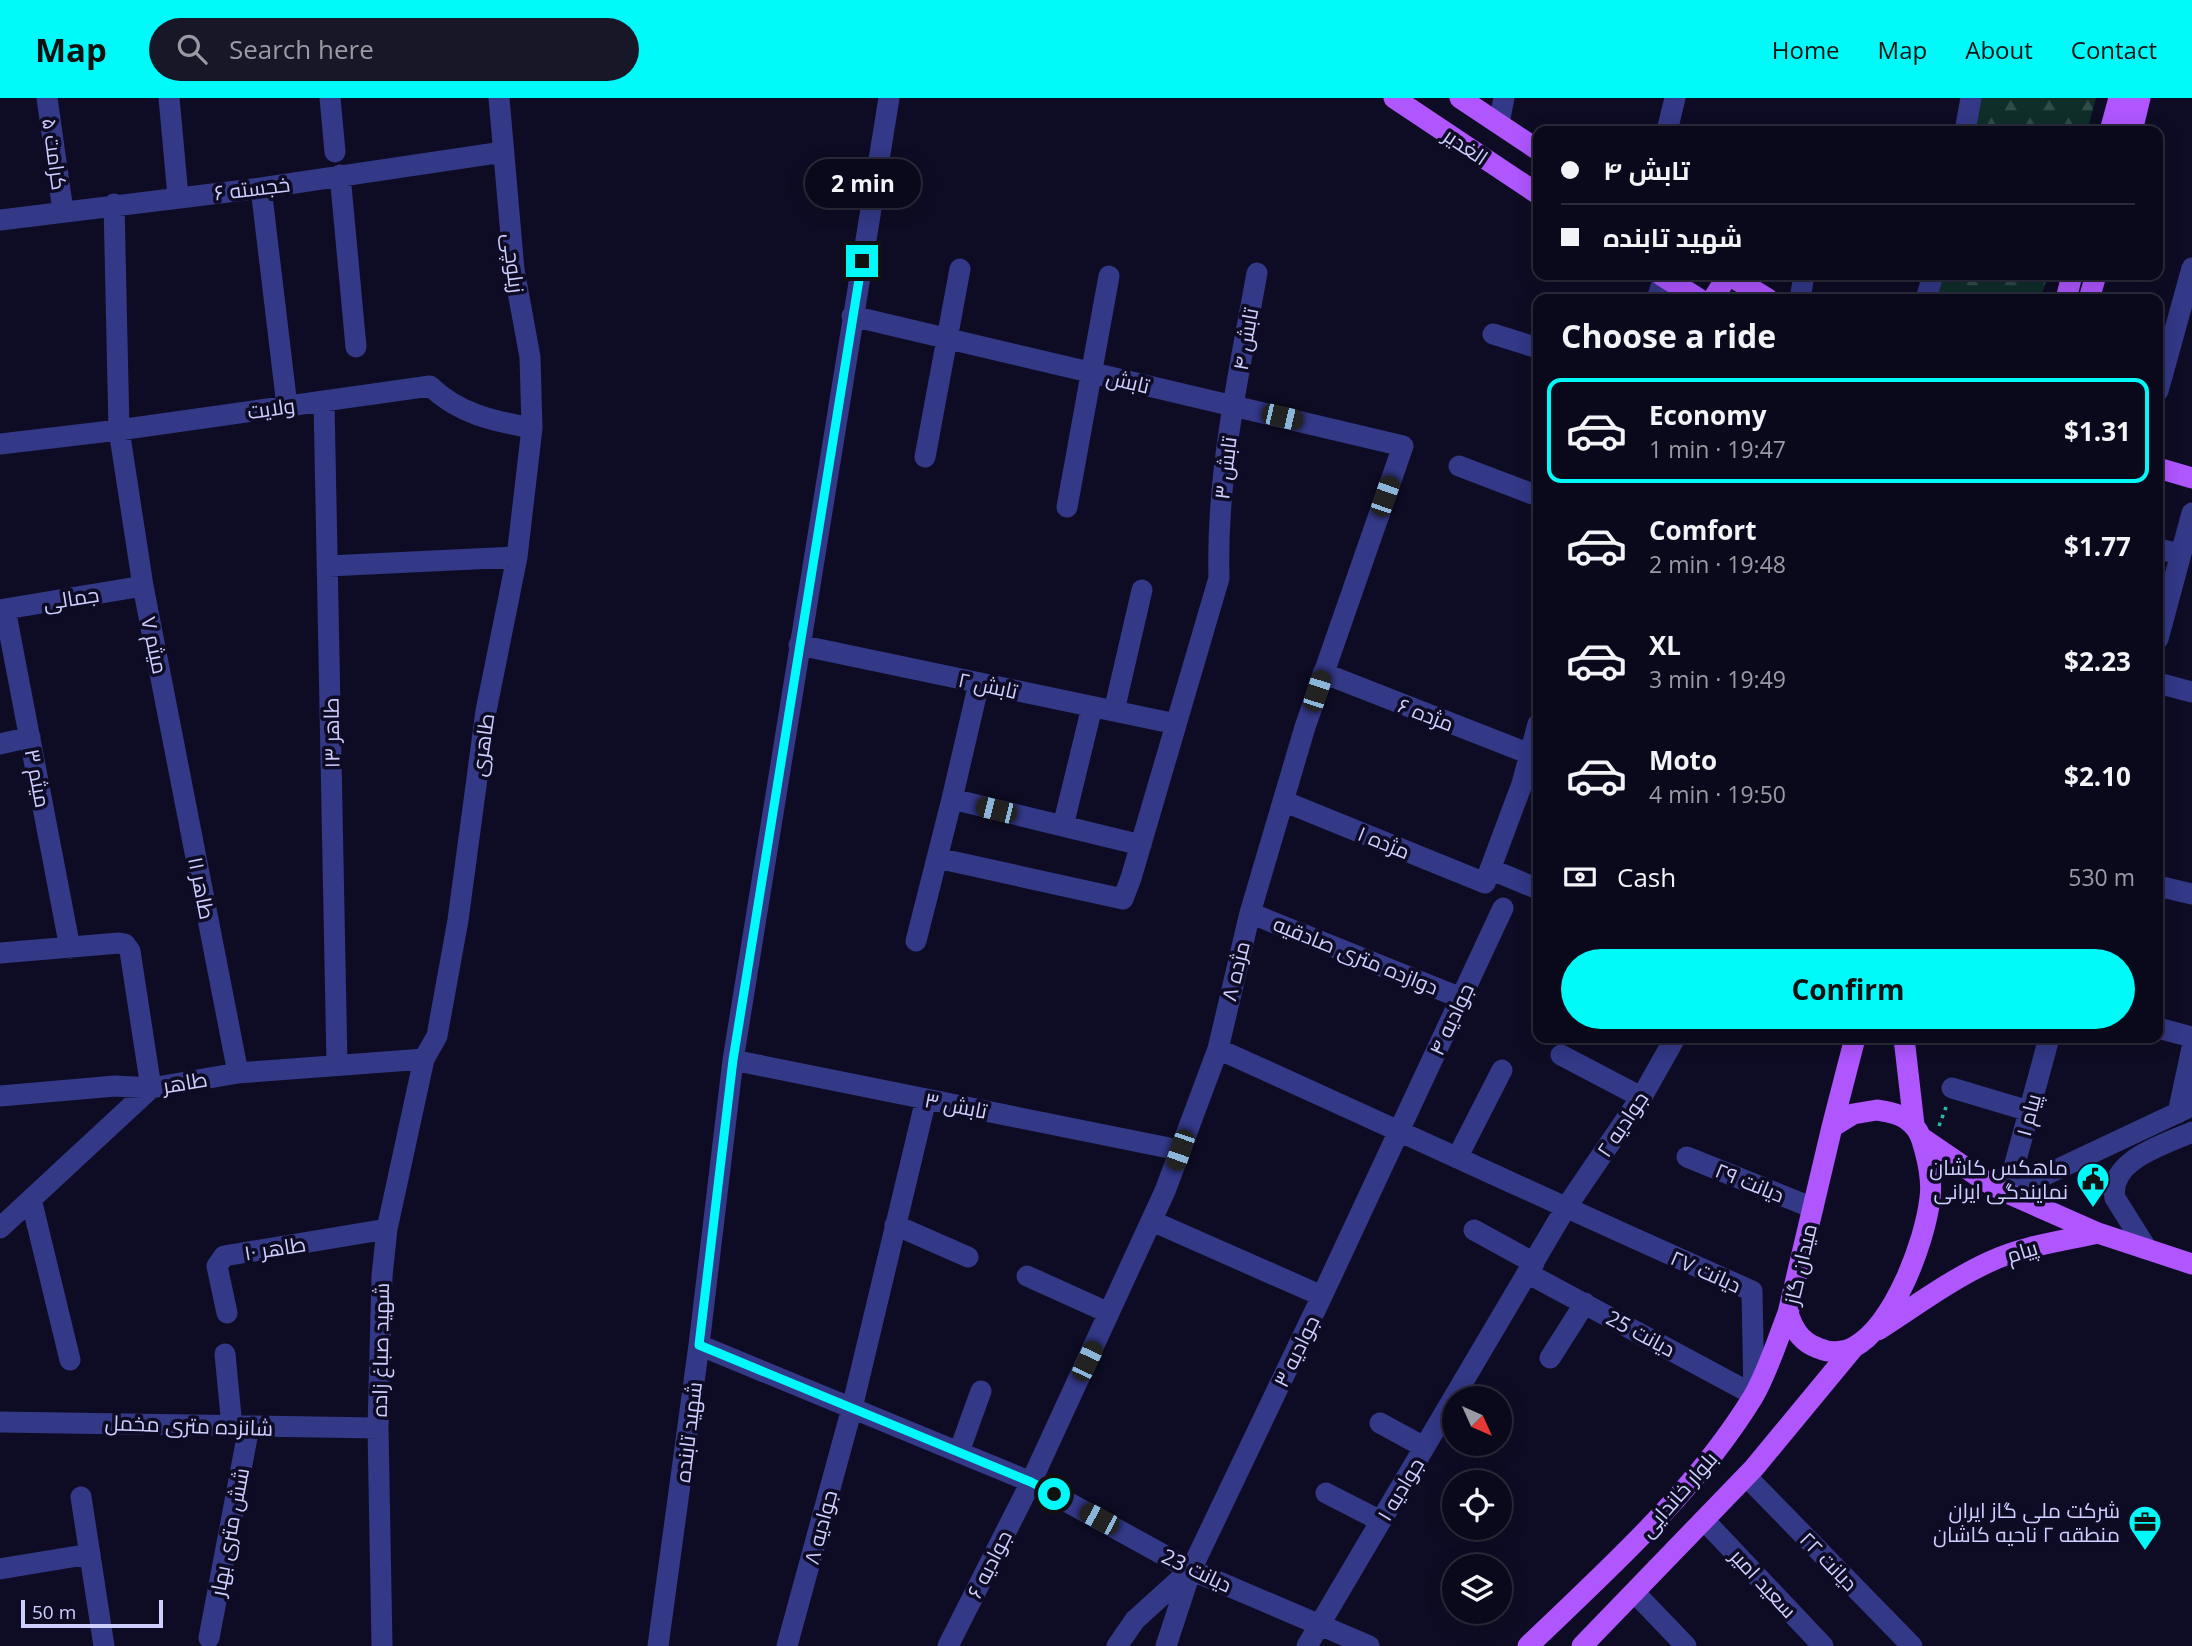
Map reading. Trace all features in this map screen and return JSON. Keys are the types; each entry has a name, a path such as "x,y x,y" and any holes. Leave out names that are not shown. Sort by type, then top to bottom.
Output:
{"main road":[{"name":"الغدیر","path":"1394,98 1533,191"},
{"name":"الغدیر","path":"1460,98 1533,147"},
{"path":"2111,126 2119,98"},
{"path":"2133,126 2140,98"},
{"path":"1668,280 1691,294"},
{"path":"1736,280 1760,294"},
{"path":"2163,469 2190,477"},
{"path":"2163,481 2190,477"},
{"name":"میدان گاز","path":"1855,1043 1788,1313 1797,1333 1814,1347 1835,1352 1861,1342"},
{"path":"1861,1342 1898,1295 1924,1231 1930,1196 1930,1177 1905,1043"},
{"path":"1832,1127 1853,1114 1877,1110 1891,1112 1905,1118 1923,1136 1985,1181 2098,1233"},
{"name":"پیام","path":"1861,1342 1968,1272 2022,1249 2098,1233 2192,1264"},
{"name":"بلوار خاندایی","path":"1528,1646 1647,1531 1709,1462 1754,1395 1788,1313"},
{"name":"بلوار خاندایی","path":"1582,1646 1746,1476 1861,1342"}],"street":[{"name":"کرامت ۵","path":"47,98 63,211"},
{"path":"169,98 178,196"},
{"path":"330,98 335,152"},
{"name":"زیلوچی","path":"499,98 514,271 530,356 532,428"},
{"name":"شهید تابنده","path":"658,1646 699,1345 733,1060 889,98"},
{"path":"1499,123 1504,98"},
{"path":"1668,126 1675,98"},
{"path":"1966,126 1971,98"},
{"name":"خجسته ۶","path":"0,220 178,196 261,188 503,152"},
{"path":"340,175 356,347"},
{"path":"261,188 287,406"},
{"path":"114,204 118,430 143,586"},
{"path":"2163,373 2192,268"},
{"path":"925,457 960,269"},
{"name":"تابش ۴","path":"1233,406 1257,273"},
{"path":"1067,507 1109,276"},
{"name":"تابش","path":"852,316 1403,446"},
{"path":"1493,334 1533,346"},
{"name":"ولایت","path":"0,444 430,386 444,399 465,411 490,420 532,428"},
{"name":"طاهر ۱۳","path":"324,401 337,1065"},
{"name":"تابش ۳","path":"937,858 1123,899 1219,578 1218,531 1233,406"},
{"name":"طاهری","path":"424,1059 437,1036 458,920 486,711 517,557 532,428"},
{"name":"مژده ۸","path":"1031,1482 1152,1221 1218,1049 1250,913 1283,802 1323,673 1403,446"},
{"path":"1459,466 1533,494"},
{"path":"2163,621 2192,513"},
{"path":"2163,550 2181,554"},
{"path":"328,566 517,557"},
{"name":"جمالی","path":"3,609 143,586"},
{"name":"میثم ۷","path":"143,586 167,704"},
{"path":"1114,711 1142,590"},
{"name":"میثم ۳","path":"3,609 70,948"},
{"name":"تابش ۲","path":"799,645 1176,724"},
{"name":"مژده ۶","path":"1323,673 1530,754"},
{"path":"916,942 979,683"},
{"path":"2163,685 2192,692"},
{"name":"طاهر ۱۱","path":"167,704 237,1073"},
{"path":"1063,826 1092,706"},
{"path":"0,744 30,737"},
{"path":"1487,876 1530,787 1530,754 1533,743"},
{"path":"952,799 1141,845"},
{"name":"مژده ۱","path":"1283,802 1487,876 1533,888"},
{"path":"2163,887 2192,894"},
{"name":"جوادیه ۴","path":"1399,1130 1503,908"},
{"name":"دوازده متری صادقیه","path":"1250,913 1461,998"},
{"path":"0,953 125,944 130,951 151,1088 115,1086 0,1096"},
{"path":"2163,1029 2192,1037"},
{"name":"جوادیه ۲","path":"1565,1209 1641,1097 1672,1043"},
{"name":"پیام ۱","path":"2007,1192 2048,1043"},
{"path":"2007,1192 2185,1109 2192,1048"},
{"path":"1218,1049 1399,1130 1565,1209"},
{"path":"1561,1055 1641,1097"},
{"name":"طاهر","path":"0,1228 151,1088 237,1073 424,1059"},
{"name":"شهید صباغ زاده","path":"382,1646 378,1428 382,1276 387,1229 424,1059"},
{"name":"تابش ۳","path":"733,1060 1180,1150"},
{"path":"1457,1158 1502,1070"},
{"path":"1952,1088 2029,1111"},
{"name":"جوادیه ۸","path":"788,1646 852,1408 926,1099"},
{"name":"جوادیه ۳","path":"1166,1646 1191,1570 1399,1130"},
{"path":"2147,1249 2115,1198 2113,1189 2116,1180 2128,1163 2192,1132"},
{"name":"دیانت ۲۹","path":"1687,1157 1813,1208"},
{"path":"31,1199 70,1360"},
{"name":"جوادیه ۱","path":"1307,1646 1565,1209"},
{"name":"دیانت ۲۷","path":"1565,1209 1752,1291 1754,1395"},
{"path":"1152,1221 1322,1296"},
{"path":"895,1225 968,1257"},
{"name":"طاهر ۱۰","path":"227,1313 216,1266 224,1256 387,1229"},
{"name":"دیانت 25","path":"1474,1230 1585,1303 1754,1395"},
{"path":"1027,1276 1109,1313"},
{"path":"1550,1358 1585,1303"},
{"path":"699,1345 1031,1482"},
{"name":"شش متری بهار","path":"209,1638 240,1427 225,1353"},
{"path":"959,1452 981,1391"},
{"name":"شانزده متری مخمل","path":"0,1422 378,1428"},
{"path":"1380,1423 1424,1447"},
{"name":"دیانت ۲۲","path":"1746,1476 1912,1646"},
{"name":"دیانت 23","path":"1031,1482 1191,1570 1369,1646"},
{"name":"جوادیه ۶","path":"948,1646 1031,1482"},
{"path":"1326,1493 1381,1521"},
{"path":"81,1497 104,1646"},
{"name":"سعید امیر","path":"1704,1520 1824,1646"},
{"path":"0,1569 90,1554"},
{"path":"1117,1646 1135,1620 1191,1570"},
{"path":"1635,1593 1686,1646"}],"path":[{"path":"1923,1136 1952,1088"}],"green space":[{"path":"1979,98 2096,98 2088,126 1973,126"},
{"path":"1942,280 2046,280 2040,294 1938,294"}],"place":[{"name":"ماهکس کاشان نمایندگی ایرانی","path":"2093,1209"},
{"name":"شرکت ملی گاز ایران منطقه ۲ ناحیه کاشان","path":"2145,1552"}],"route":[{"path":"862,261 733,1060 699,1345 1031,1482 1054,1494"}]}
